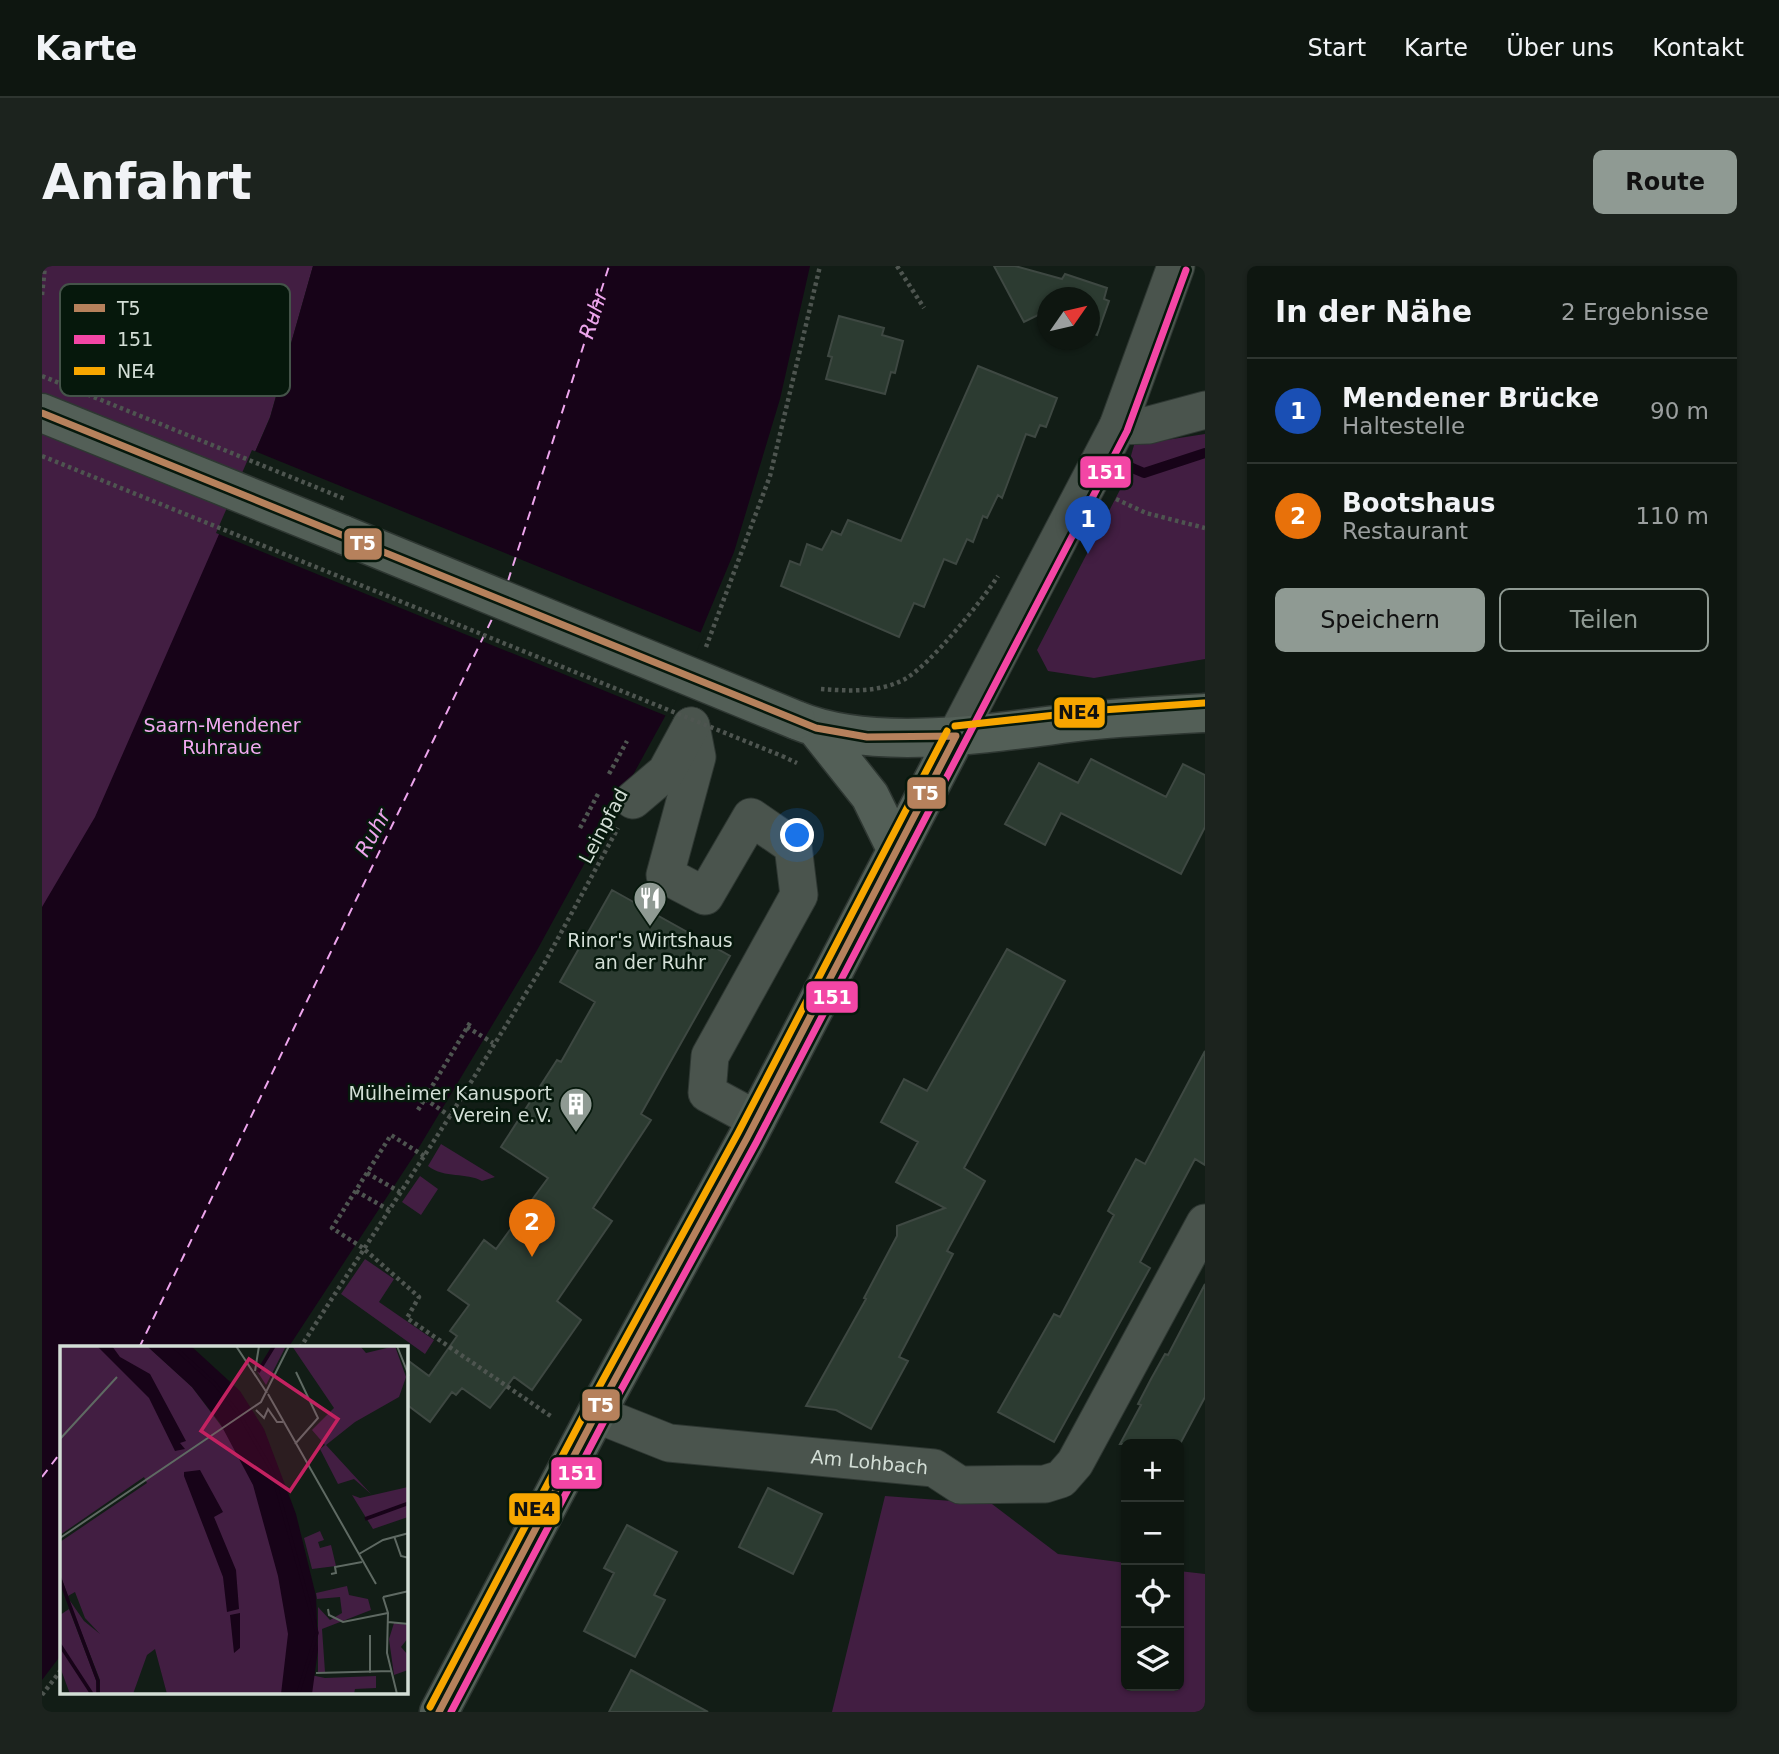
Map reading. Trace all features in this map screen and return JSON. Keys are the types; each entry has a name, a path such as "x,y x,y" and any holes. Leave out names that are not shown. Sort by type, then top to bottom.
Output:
{"main road":[{"path":"42,413 867,737 956,736 1103,719 1205,713"},
{"path":"807,712 870,796 897,849"},
{"path":"439,1712 596,1413 757,1120 956,736"}],"street":[{"path":"956,736 1118,426 1176,266"},
{"path":"1118,426 1149,425 1205,410"},
{"path":"634,800 666,772 679,718 708,667"},
{"path":"679,718 697,757 665,875 705,896 751,817 793,846 799,895 710,1056 707,1093 757,1120"},
{"name":"Am Lohbach","path":"596,1413 669,1443 934,1468 960,1485 1045,1484 1061,1479 1075,1463 1205,1223"}],"path":[{"path":"42,295 45,266"},
{"path":"708,667 770,476 820,266"},
{"path":"897,266 924,309"},
{"path":"42,456 782,756"},
{"path":"1087,486 1146,513 1205,528"},
{"path":"807,712 858,692 903,680 919,669 985,596 1000,574"},
{"name":"Leinpfad","path":"301,1346 450,1116 544,964 634,800"},
{"path":"418,1110 471,1020"},
{"path":"467,1027 493,1043"},
{"path":"425,1099 450,1116"},
{"path":"424,1156 391,1135 332,1228 363,1248 419,1297 407,1318 552,1417"},
{"path":"367,1173 400,1192"},
{"path":"356,1191 389,1210"},
{"path":"42,1695 60,1672"}],"shaded area":[{"path":"42,266 313,266 290,347 290,284 60,284 60,396 276,396 270,417 217,540 42,1325"},
{"path":"1205,434 1205,659 1094,678 1048,671 1037,650 1123,484 1134,445"},
{"path":"441,1144 495,1177 482,1181 448,1174 428,1166"},
{"path":"420,1176 438,1189 421,1215 402,1202"},
{"path":"365,1259 394,1279 379,1302 434,1340 425,1354 341,1294"},
{"path":"885,1496 992,1504 1058,1554 1121,1562 1121,1691 1184,1691 1184,1572 1205,1574 1205,1712 832,1712"}],"water":[{"name":"Ruhr","path":"313,266 810,266 780,399 734,552 668,711 536,952 415,1154 289,1346 60,1346 60,1656 42,1680 42,907 95,817 270,418 276,396 290,396 290,347"}],"pier":[{"path":"252,450 704,634 669,717 216,533"}],"building":[{"path":"994,266 1015,266 1062,279 1065,274 1107,288 1104,299 1109,301 1100,326 1100,287 1037,287 1037,316 1024,322"},
{"path":"839,316 884,328 882,335 903,341 895,373 891,372 885,394 826,379 832,357 828,356"},
{"path":"978,366 1057,398 1046,427 1040,425 1035,437 1026,434 1002,498 998,495 987,518 983,516 973,542 967,539 956,564 944,559 924,607 914,603 899,637 781,586 790,561 800,565 807,544 822,550 832,531 841,535 848,520 901,541"},
{"path":"1091,759 1166,797 1183,764 1205,775 1205,827 1181,874 1061,813 1045,845 1005,824 1039,763 1078,783"},
{"path":"612,890 730,956 641,1114 651,1120 593,1208 612,1221 557,1301 581,1320 532,1390 514,1377 490,1408 462,1388 456,1395 452,1392 430,1422 408,1406 408,1360 429,1376 457,1336 450,1331 469,1305 448,1290 484,1240 496,1249 548,1178 501,1147 557,1060 561,1062 595,1002 560,982"},
{"path":"1007,949 1065,981 964,1168 985,1181 947,1251 953,1254 899,1357 908,1361 871,1429 836,1410 806,1406 866,1299 864,1298 897,1236 897,1226 945,1208 896,1182 918,1142 881,1122 904,1079 927,1091"},
{"path":"1205,1051 1205,1165 1195,1159 1140,1262 1150,1268 1054,1442 998,1412 1054,1314 1060,1317 1114,1215 1108,1211 1136,1159 1145,1164"},
{"path":"1205,1284 1205,1397 1183,1439 1123,1439 1151,1379 1165,1354 1168,1355"},
{"path":"768,1488 822,1514 793,1574 739,1547"},
{"path":"627,1525 677,1552 654,1595 665,1600 635,1657 584,1631 614,1573 604,1568"},
{"path":"631,1670 708,1712 609,1712"}],"waterway":[{"path":"1123,464 1144,473 1205,453"}],"ferry route":[{"path":"508,581 609,266"},
{"path":"140,1346 494,615"},
{"path":"42,1477 60,1453"}],"transit line":[{"name":"151","path":"451,1712 605,1419 756,1143 1127,431 1186,270"},
{"name":"T5","path":"42,413 816,728 867,737 956,736 747,1138 596,1414 439,1712"},
{"name":"NE4","path":"955,726 1102,710 1204,703"},
{"name":"NE4","path":"430,1707 587,1409 738,1133 947,731"}],"place":[{"name":"Mendener Brücke","path":"1088,554"},
{"name":"Rinor's Wirtshaus an der Ruhr","path":"650,928"},
{"name":"Mülheimer Kanusport Verein e.V.","path":"576,1134"},
{"name":"Bootshaus","path":"532,1257"}],"park label":[{"name":"Saarn-Mendener Ruhraue","path":"222,736"}]}
